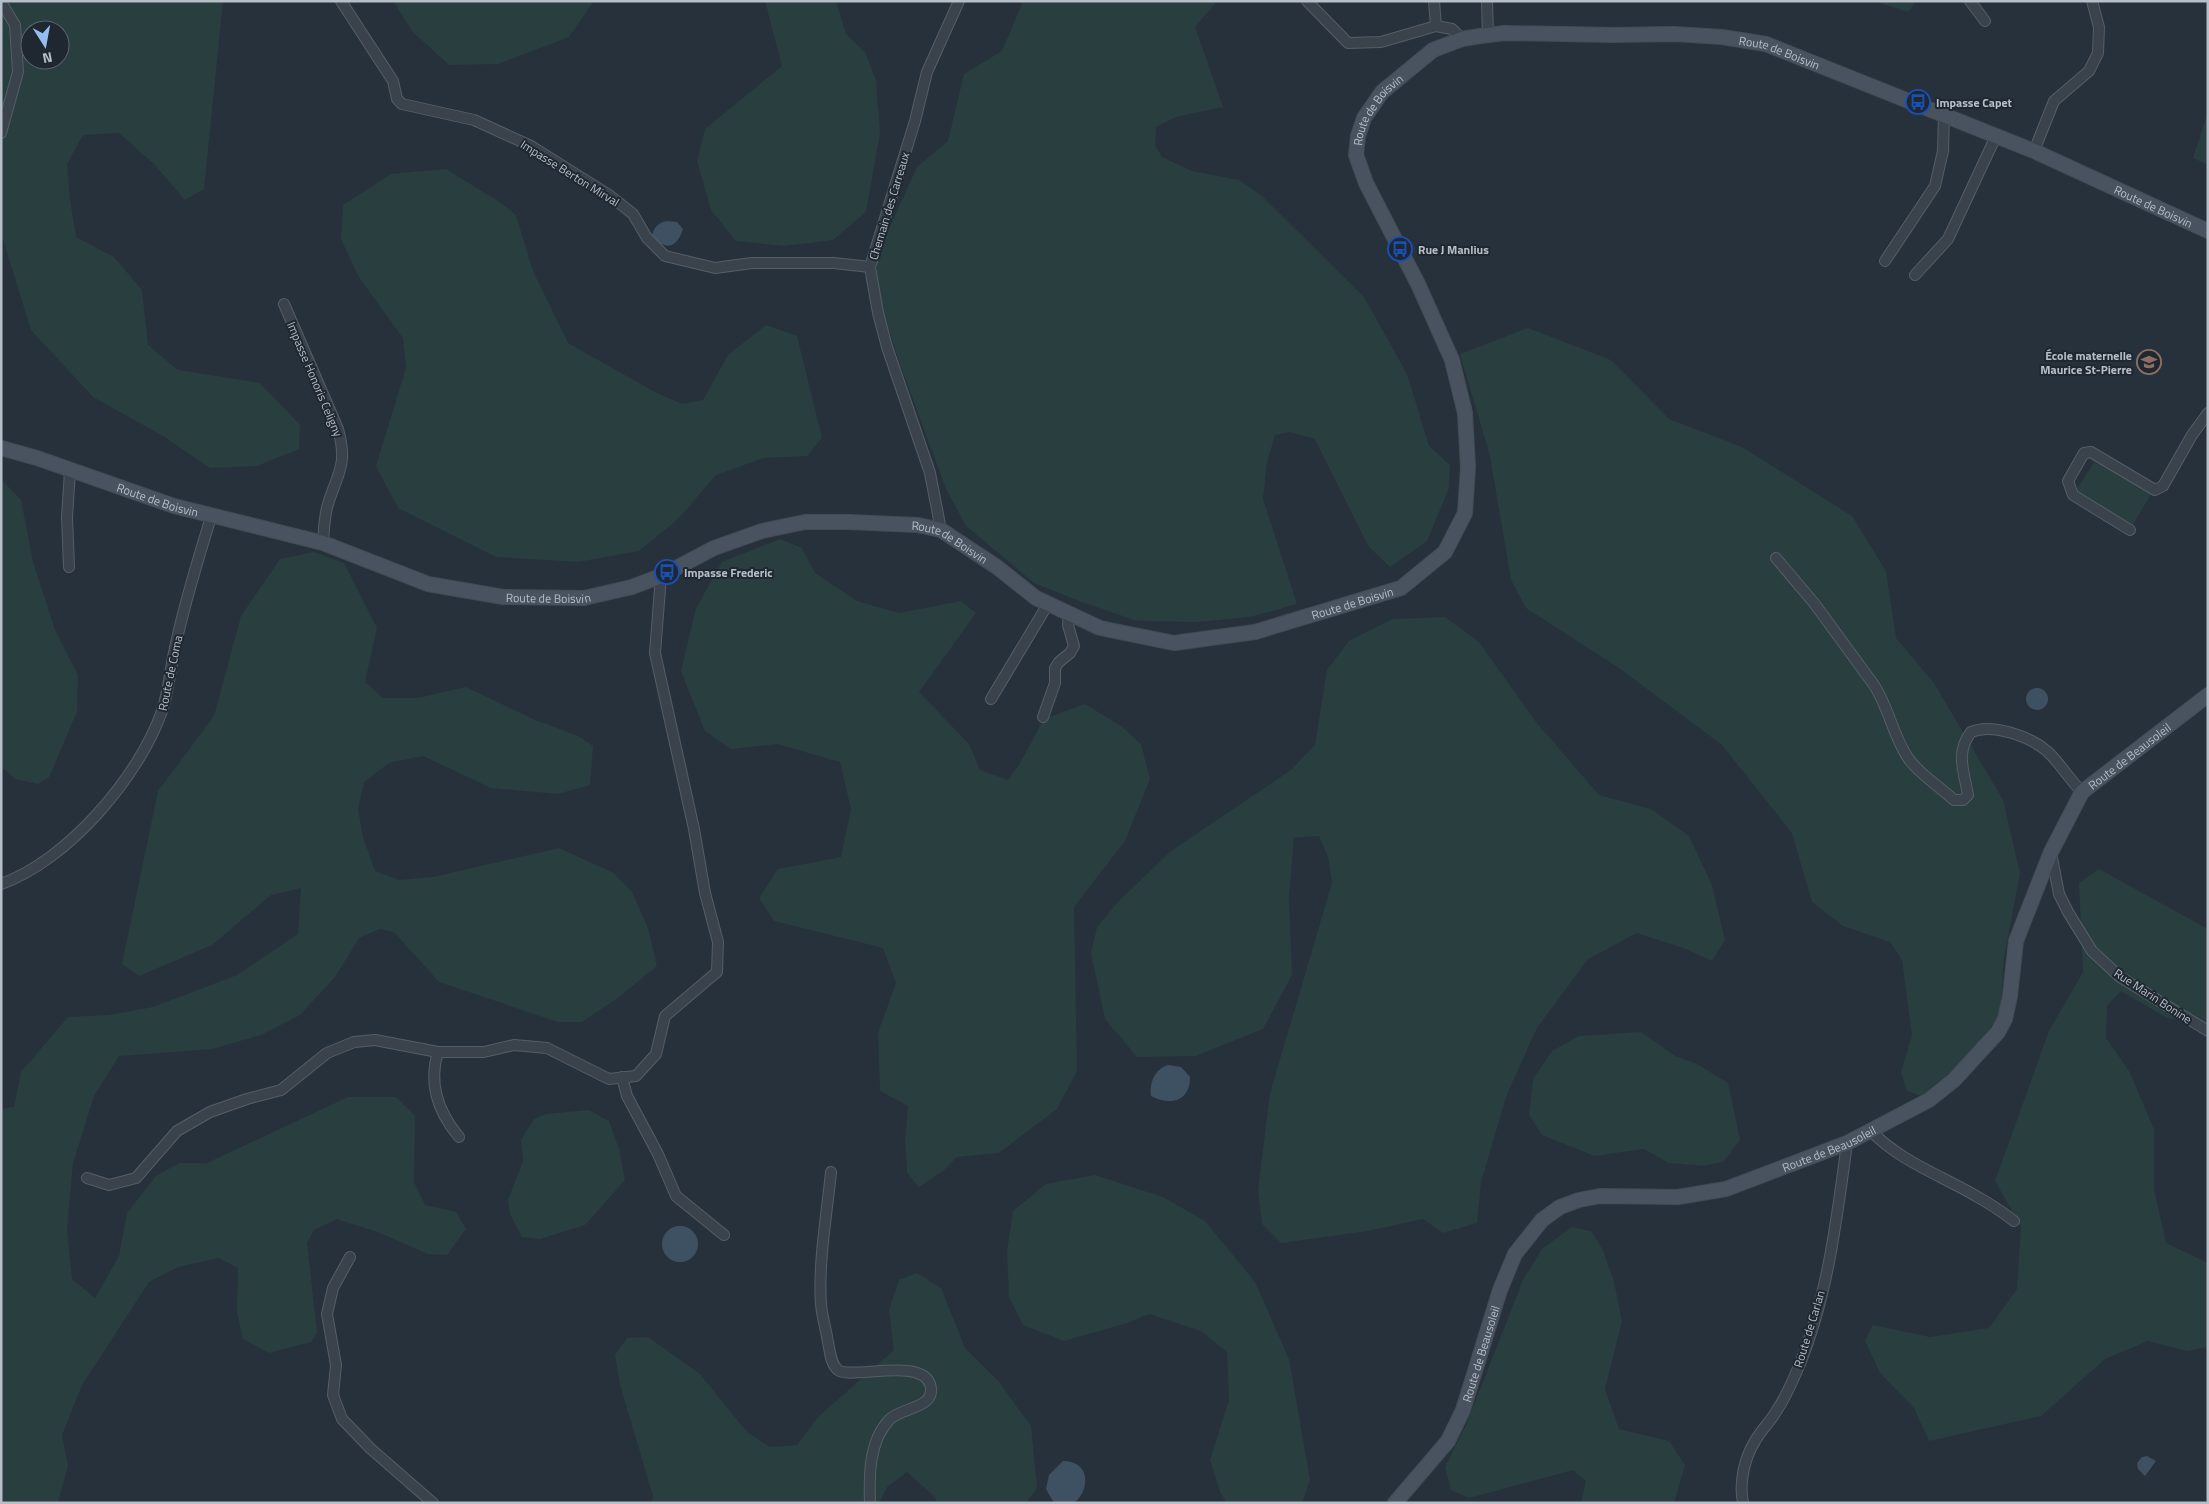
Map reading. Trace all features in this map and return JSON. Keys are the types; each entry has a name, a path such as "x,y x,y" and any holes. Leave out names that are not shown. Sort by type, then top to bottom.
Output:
{"main road":[{"name":"Route de Boisvin","path":"1,448 37,458 70,471 211,517 322,543 428,584 503,597 584,598 632,587 661,576 714,548 762,531 805,522 918,525 941,530 997,567 1036,598 1069,614 1100,628 1174,643 1255,632 1402,588 1445,552 1465,513 1468,467 1465,413 1452,360 1418,284 1366,183 1356,155 1358,136 1364,118 1382,92 1432,50 1462,39 1505,34 1674,34 1766,44 2034,151 2208,231"},
{"name":"Route de Beausoleil","path":"1395,1503 1448,1441 1463,1410 1500,1290 1515,1254 1542,1220 1560,1207 1579,1200 1600,1196 1678,1197 1726,1189 1848,1143 1929,1100 1954,1080 1998,1032 2005,1019 2010,996 2016,941 2051,852 2082,792 2208,695"}],"street":[{"name":"Impasse Berton Mirval","path":"341,1 393,81 397,99 402,104 474,120 531,146 609,195 633,214 647,238 665,256 715,268 752,263 834,263 870,267"},
{"name":"Chemain des Carreaux","path":"941,530 930,473 887,347 878,313 870,267 915,120 927,72 959,1"},
{"path":"1307,1 1348,43 1381,42 1436,26 1452,29 1462,39"},
{"path":"1434,1 1436,26"},
{"path":"1487,1 1488,35"},
{"path":"1970,1 1985,21"},
{"path":"2034,151 2054,101 2089,71 2098,53 2099,28 2092,1"},
{"path":"1,2 15,25 18,72 1,133"},
{"path":"1885,261 1935,186 1943,151 1944,115"},
{"path":"1914,275 1948,239 1996,136"},
{"name":"Impasse Honoris Celigny","path":"284,304 341,440 343,458 340,476 328,504 322,543"},
{"path":"2130,530 2073,495 2068,486 2068,481 2084,453 2091,452 2155,490 2160,489 2192,434 2208,413"},
{"path":"68,567 67,517 70,471"},
{"name":"Route de Coma","path":"1,884 26,874 51,858 79,835 118,788 142,754 162,712 188,591 211,517"},
{"path":"1776,558 1818,609 1874,684 1884,701 1903,750 1909,760 1954,800 1963,800 1968,794 1961,764 1961,751 1965,740 1971,732 1988,728 2002,730 2039,746 2056,761 2082,792"},
{"path":"87,1178 109,1184 136,1178 177,1131 210,1112 281,1090 326,1053 354,1042 375,1040 438,1052 484,1052 514,1045 546,1048 610,1079 636,1076 656,1054 665,1016 717,972 718,942 705,893 694,829 655,653 661,576"},
{"path":"991,699 1048,604"},
{"path":"1043,717 1055,682 1055,668 1058,662 1070,653 1074,646 1068,625 1069,614"},
{"name":"Rue Marin Bonine","path":"2051,852 2059,894 2092,951 2120,977 2208,1030"},
{"path":"438,1052 434,1066 437,1099 447,1122 459,1137"},
{"path":"622,1078 627,1096 676,1196 724,1235"},
{"path":"1871,1131 1886,1147 1948,1183 1975,1195 2014,1221"},
{"name":"Route de Carlan","path":"1743,1503 1741,1492 1744,1468 1754,1441 1778,1409 1799,1365 1820,1300 1836,1220 1848,1143"},
{"path":"831,1172 821,1276 821,1305 831,1358 837,1370 844,1373 874,1370 906,1371 924,1375 930,1383 931,1392 926,1403 889,1419 875,1442 869,1487 870,1503"},
{"path":"350,1257 333,1288 327,1314 336,1365 333,1394 342,1419 371,1449 433,1503"}],"green space":[{"path":"1,1 223,1 204,189 185,200 154,164 119,133 83,135 67,164 76,237 114,257 142,290 148,345 178,370 260,383 300,425 299,449 257,466 210,468 163,436 93,397 31,330 1,233"},
{"path":"393,1 594,1 569,37 498,64 449,65 412,31"},
{"path":"765,1 836,1 846,34 865,52 876,80 880,133 866,212 833,240 785,246 736,241 711,210 697,161 705,129 782,66"},
{"path":"1023,1 1217,1 1195,27 1223,107 1176,117 1156,127 1155,145 1162,157 1192,171 1239,180 1261,195 1364,297 1407,374 1429,446 1450,465 1449,488 1427,541 1390,567 1369,547 1315,439 1290,432 1275,435 1267,462 1263,499 1297,604 1250,617 1197,622 1137,621 1034,583 966,526 946,489 900,364 877,292 877,255 917,167 948,141 964,74 1002,51"},
{"path":"1873,1 1916,1 1908,12"},
{"path":"2208,112 2208,165 2193,158"},
{"path":"446,169 501,203 516,215 533,271 568,343 655,392 682,404 703,400 728,355 766,325 797,336 822,438 807,456 764,458 716,475 677,520 639,551 578,562 496,557 398,508 376,466 406,368 403,338 358,276 341,239 343,205 391,174"},
{"path":"1528,328 1611,360 1669,419 1742,447 1852,516 1886,571 1896,638 1934,683 2003,800 2020,873 2004,958 2000,1016 1960,1064 1921,1096 1907,1091 1901,1072 1912,1035 1902,960 1890,942 1843,926 1812,902 1792,833 1722,745 1619,668 1526,608 1511,580 1490,456 1460,354"},
{"path":"2095,461 2151,494 2132,526 2075,492"},
{"path":"1,479 21,500 33,562 55,630 78,675 77,712 49,777 38,784 16,779 1,767"},
{"path":"780,539 802,548 815,573 857,601 899,613 961,601 976,613 919,692 969,744 980,770 1008,780 1020,763 1044,719 1085,704 1121,726 1141,744 1150,779 1125,841 1074,907 1077,1071 1057,1109 999,1153 957,1157 943,1171 919,1187 907,1173 905,1140 908,1106 880,1091 878,1033 896,983 883,948 774,921 759,898 778,869 841,857 851,809 840,762 777,744 731,749 705,731 681,671 696,608 722,562"},
{"path":"314,552 344,563 377,628 365,682 383,698 418,698 466,687 533,719 578,736 593,746 590,785 558,794 491,788 423,756 389,763 364,782 358,809 363,837 375,871 399,880 433,877 559,848 614,873 632,892 648,928 657,966 619,997 582,1022 558,1022 439,982 394,932 380,929 359,938 335,977 300,1015 261,1035 212,1049 119,1056 94,1096 73,1163 67,1229 72,1279 95,1298 119,1256 127,1213 156,1176 179,1163 207,1163 348,1097 396,1097 415,1116 414,1182 425,1205 456,1212 466,1229 447,1255 428,1254 380,1233 337,1219 314,1230 307,1243 317,1332 311,1342 269,1353 243,1339 237,1313 238,1268 219,1258 178,1267 149,1282 82,1385 62,1435 68,1465 58,1503 1,1503 1,1109 14,1107 21,1072 68,1017 109,1015 153,1007 237,975 298,934 301,888 271,895 212,945 139,976 122,964 158,791 214,716 241,616 280,559"},
{"path":"1445,617 1479,642 1536,722 1599,795 1651,809 1689,836 1712,885 1725,940 1712,961 1686,949 1637,933 1588,959 1537,1028 1507,1094 1481,1182 1477,1223 1443,1233 1423,1219 1368,1231 1281,1243 1262,1224 1258,1191 1270,1093 1332,883 1328,857 1319,836 1294,838 1289,896 1292,975 1263,1029 1196,1056 1137,1057 1105,1019 1091,953 1097,927 1117,903 1171,851 1291,770 1315,745 1327,670 1349,641 1393,619"},
{"path":"2099,869 2208,929 2208,1024 2167,1018 2121,991 2107,1006 2106,1038 2129,1071 2154,1129 2154,1189 2166,1243 2208,1263 2208,1347 2187,1351 2148,1341 2105,1359 2041,1416 1929,1441 1914,1408 1880,1373 1865,1341 1873,1325 1930,1337 1989,1328 2017,1289 2021,1227 1995,1181 2049,1031 2083,972 2079,883"},
{"path":"1641,1032 1675,1056 1697,1064 1728,1083 1740,1140 1723,1162 1703,1166 1669,1163 1644,1149 1594,1156 1542,1135 1529,1115 1533,1079 1552,1051 1579,1036"},
{"path":"589,1110 609,1121 619,1149 625,1180 585,1225 540,1239 522,1237 510,1214 508,1200 523,1161 521,1140 534,1119 546,1114"},
{"path":"1095,1175 1163,1197 1205,1221 1255,1282 1289,1359 1310,1480 1302,1503 1227,1503 1220,1492 1210,1460 1229,1400 1227,1352 1201,1331 1149,1314 1127,1323 1064,1341 1023,1325 1009,1297 1007,1251 1013,1211 1046,1184"},
{"path":"1572,1227 1591,1231 1603,1250 1614,1282 1622,1321 1605,1389 1619,1429 1669,1441 1685,1465 1674,1503 1581,1503 1586,1481 1573,1470 1469,1498 1451,1490 1445,1467 1466,1425 1523,1280 1542,1249"},
{"path":"917,1273 941,1288 965,1348 999,1382 1031,1426 1037,1488 1026,1503 937,1503 935,1497 907,1472 887,1487 879,1503 652,1503 653,1496 620,1385 615,1355 627,1338 648,1337 700,1374 747,1432 770,1447 797,1445 818,1417 894,1350 889,1310 899,1280"}],"water":[{"path":"667,221 677,222 683,229 674,244 670,246 661,244 652,235 657,225"},
{"path":"2037,688 2045,691 2048,699 2045,707 2037,710 2029,707 2026,699 2029,691"},
{"path":"1168,1065 1181,1067 1190,1077 1187,1092 1178,1100 1165,1101 1151,1096 1151,1086 1156,1073"},
{"path":"680,1226 692,1232 698,1244 692,1256 680,1262 668,1256 662,1244 668,1232"},
{"path":"2147,1456 2156,1461 2145,1476 2138,1469 2137,1463 2142,1457"},
{"path":"1063,1461 1072,1462 1078,1466 1083,1471 1085,1477 1083,1491 1074,1503 1054,1503 1046,1489 1049,1475"}],"place":[{"name":"Impasse Capet","path":"1918,102"},
{"name":"Rue J Manlius","path":"1400,249"},
{"name":"École maternelle Maurice St-Pierre","path":"2149,362"},
{"name":"Impasse Frederic","path":"667,572"}]}
